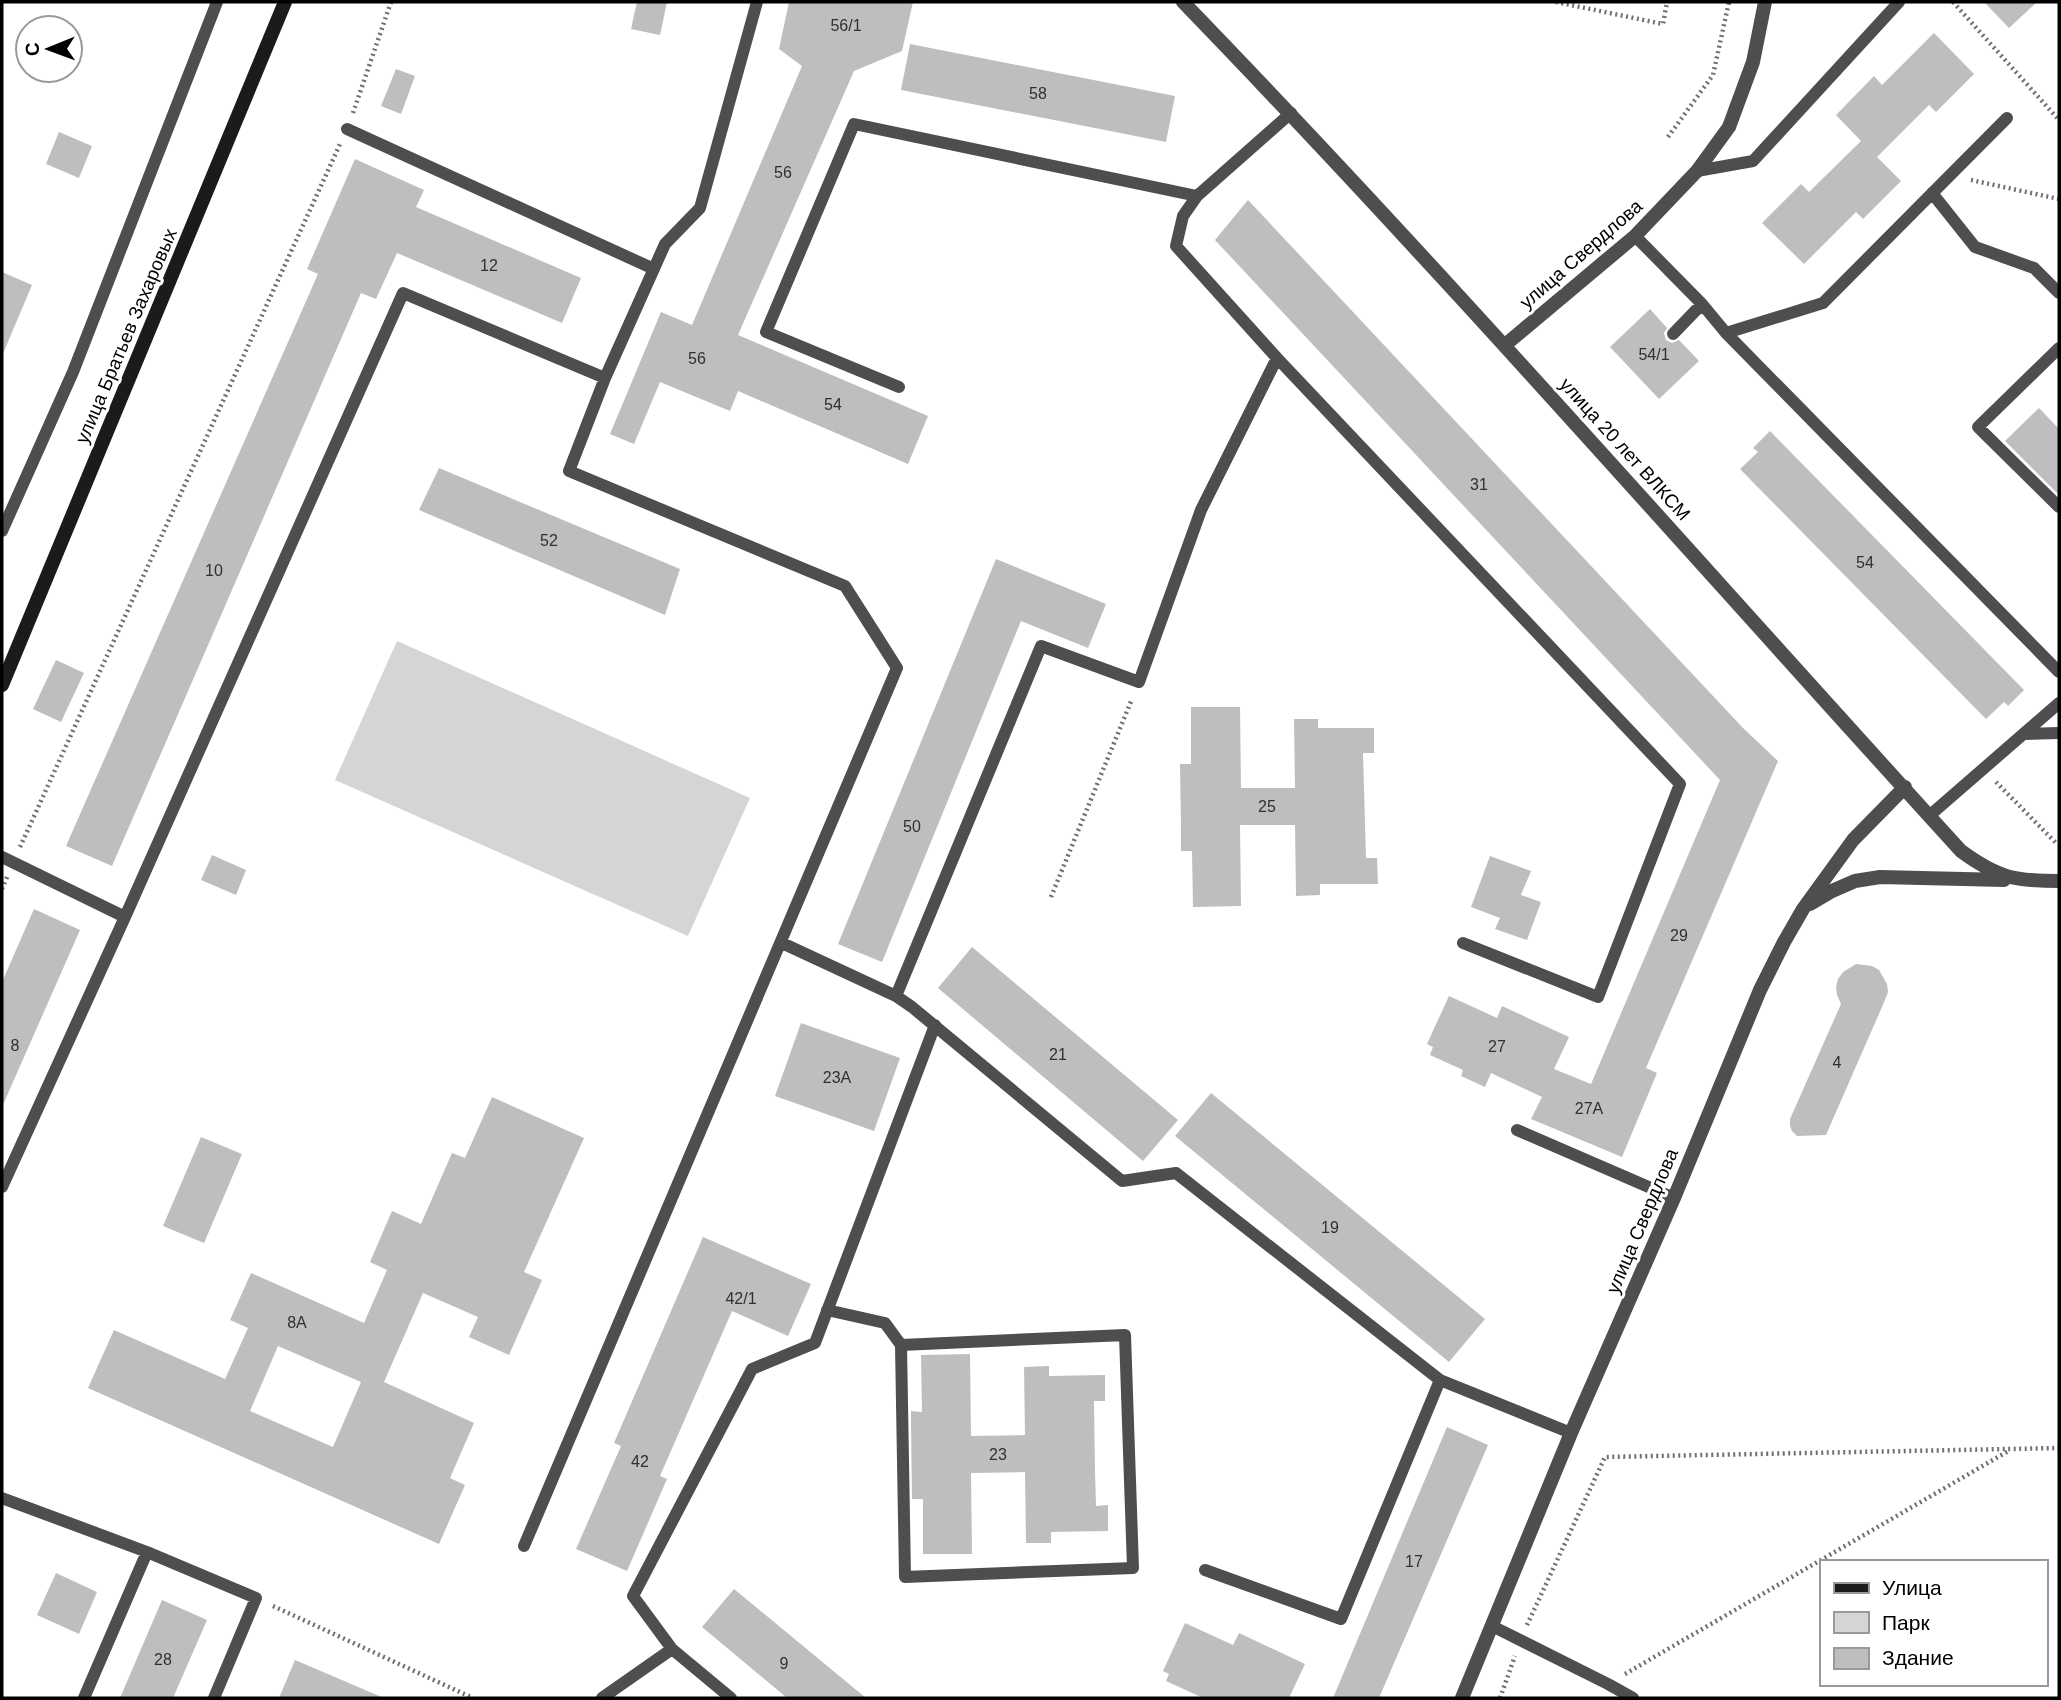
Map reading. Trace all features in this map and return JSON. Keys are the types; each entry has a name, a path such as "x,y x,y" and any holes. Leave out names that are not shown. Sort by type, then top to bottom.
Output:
{"main road":[{"name":"улица Братьев Захаровых","path":"2,685 285,2"}],"street":[{"name":"улица 20 лет ВЛКСМ","path":"1183,2 1291,113 1505,345 1961,851 1983,867 2004,876 2030,881 2059,881"},
{"name":"улица Свердлова","path":"1505,345 1635,236 1697,170 1729,127 1753,62 1765,2"},
{"name":"улица Свердлова","path":"1462,1698 1571,1433 1674,1198 1760,990 1803,909 1853,840 1905,787"},
{"path":"1803,909 1855,881 1880,877 2030,881"}],"lane":[{"path":"2,531 74,372 217,2"},
{"path":"524,1546 897,668 845,586 569,471 605,378 665,244 701,208 757,2"},
{"path":"1697,170 1753,162 1899,2"},
{"path":"1291,113 1197,196 1183,216 1176,246 1277,358 1679,784 1598,997 1463,943"},
{"path":"1726,333 1823,303 2007,118"},
{"path":"899,387 766,332 854,124 1197,196"},
{"path":"347,129 654,269"},
{"path":"1932,193 1975,247 2034,268 2059,293"},
{"path":"1635,236 1702,304 1726,333 2059,672"},
{"path":"2,1187 125,918 403,293 605,378"},
{"path":"1673,334 1702,304"},
{"path":"2059,348 1978,427 2059,506"},
{"path":"896,996 1041,646 1139,682 1201,510 1277,358"},
{"path":"1929,816 2059,703"},
{"path":"2024,734 2059,733"},
{"path":"7,860 125,918"},
{"path":"782,943 896,996 935,1025 1122,1181 1176,1173 1440,1380 1571,1433"},
{"path":"731,1698 672,1650 633,1596 752,1369 815,1343 935,1025"},
{"path":"1517,1130 1674,1198"},
{"path":"827,1310 885,1323 901,1345 905,1577 1133,1568 1125,1335 901,1345"},
{"path":"1205,1570 1341,1619 1440,1380"},
{"path":"2,1499 147,1552 256,1598 217,1697"},
{"path":"84,1698 147,1552"},
{"path":"1492,1626 1633,1698"},
{"path":"602,1698 672,1650"}],"path":[{"path":"2,889 7,860 347,129 391,2"},
{"path":"1556,2 1663,23 1668,2"},
{"path":"1668,137 1713,75 1729,2"},
{"path":"1953,2 2059,120"},
{"path":"1950,175 2059,199"},
{"path":"1051,897 1139,682"},
{"path":"1983,769 2059,844"},
{"path":"1500,1698 1521,1640 1605,1457 2059,1448"},
{"path":"1821,1560 2012,1449"},
{"path":"1608,1684 1820,1561"},
{"path":"256,1598 472,1698"}],"green space":[{"path":"397,641 750,798 688,936 335,780"}],"building":[{"path":"637,2 667,2 660,35 631,29"},
{"path":"789,2 913,2 902,51 854,71 738,335 928,416 908,464 738,391 730,411 660,382 634,444 610,434 661,312 692,325 802,66 779,49"},
{"path":"1984,2 2037,2 2009,28"},
{"path":"1934,33 1974,74 1936,112 1929,105 1877,157 1901,181 1863,219 1856,212 1804,264 1762,223 1801,184 1809,192 1861,141 1836,115 1874,76 1882,85"},
{"path":"910,44 1175,96 1166,142 901,90"},
{"path":"396,69 415,76 401,114 381,106"},
{"path":"59,132 92,146 79,178 46,164"},
{"path":"355,159 424,190 416,207 581,278 562,323 397,253 376,299 361,293 112,866 66,846 318,274 307,269"},
{"path":"1248,200 1743,728 1778,761 1646,1068 1657,1073 1622,1157 1531,1119 1542,1097 1491,1073 1485,1087 1461,1076 1463,1070 1430,1055 1433,1047 1427,1044 1449,996 1497,1018 1502,1006 1569,1037 1554,1069 1591,1084 1720,780 1215,240"},
{"path":"2,272 32,285 2,356"},
{"path":"1650,309 1667,328 1664,333 1666,340 1672,343 1679,340 1699,361 1659,399 1610,347"},
{"path":"2039,408 2059,429 2059,495 2005,441"},
{"path":"1770,431 2024,690 2008,706 2004,702 1986,719 1740,469 1758,452 1753,448"},
{"path":"439,468 680,569 665,615 419,510"},
{"path":"996,559 1106,604 1088,648 1021,621 882,962 838,944"},
{"path":"56,660 84,673 61,722 33,709"},
{"path":"1191,707 1240,707 1241,788 1295,788 1294,719 1318,719 1318,728 1374,728 1374,753 1363,753 1366,858 1377,858 1378,884 1320,884 1320,895 1296,896 1295,825 1240,825 1241,906 1193,907 1192,851 1181,851 1180,764 1191,764"},
{"path":"212,855 246,870 236,895 201,880"},
{"path":"1490,856 1531,871 1521,895 1541,902 1527,940 1495,929 1500,918 1471,907"},
{"path":"34,909 80,930 2,1107 2,982"},
{"path":"972,947 1178,1120 1143,1161 938,988"},
{"path":"1856,964 1872,966 1879,970 1887,984 1888,992 1826,1135 1797,1136 1792,1131 1790,1119 1841,1004 1836,987 1838,979 1843,972"},
{"path":"801,1023 900,1058 874,1131 775,1096"},
{"path":"1211,1093 1485,1319 1449,1362 1175,1136"},
{"path":"492,1097 584,1138 524,1272 542,1280 509,1355 469,1337 478,1317 423,1293 384,1382 474,1423 450,1478 465,1485 439,1544 88,1388 114,1330 225,1379 248,1328 230,1320 251,1273 364,1323 387,1270 370,1262 392,1211 421,1224 452,1153 465,1158","holes":["278,1346 361,1382 333,1447 250,1411"]},
{"path":"201,1137 242,1154 204,1243 163,1226"},
{"path":"703,1237 811,1284 788,1336 732,1311 660,1476 667,1479 627,1571 576,1549 621,1446 614,1443"},
{"path":"970,1354 971,1436 1025,1435 1024,1367 1049,1366 1049,1376 1105,1375 1105,1401 1094,1401 1095,1472 1096,1506 1108,1505 1108,1531 1051,1532 1051,1543 1026,1543 1025,1472 971,1473 972,1554 923,1554 923,1499 912,1499 911,1422 911,1411 922,1412 921,1355"},
{"path":"1447,1427 1488,1445 1379,1698 1333,1698"},
{"path":"56,1573 97,1592 79,1634 37,1615"},
{"path":"734,1589 866,1698 787,1698 702,1627"},
{"path":"162,1600 207,1620 173,1698 120,1698"},
{"path":"1185,1623 1233,1645 1239,1633 1305,1664 1289,1698 1203,1698 1166,1681 1169,1674 1163,1671"},
{"path":"295,1660 384,1698 279,1698"}]}
